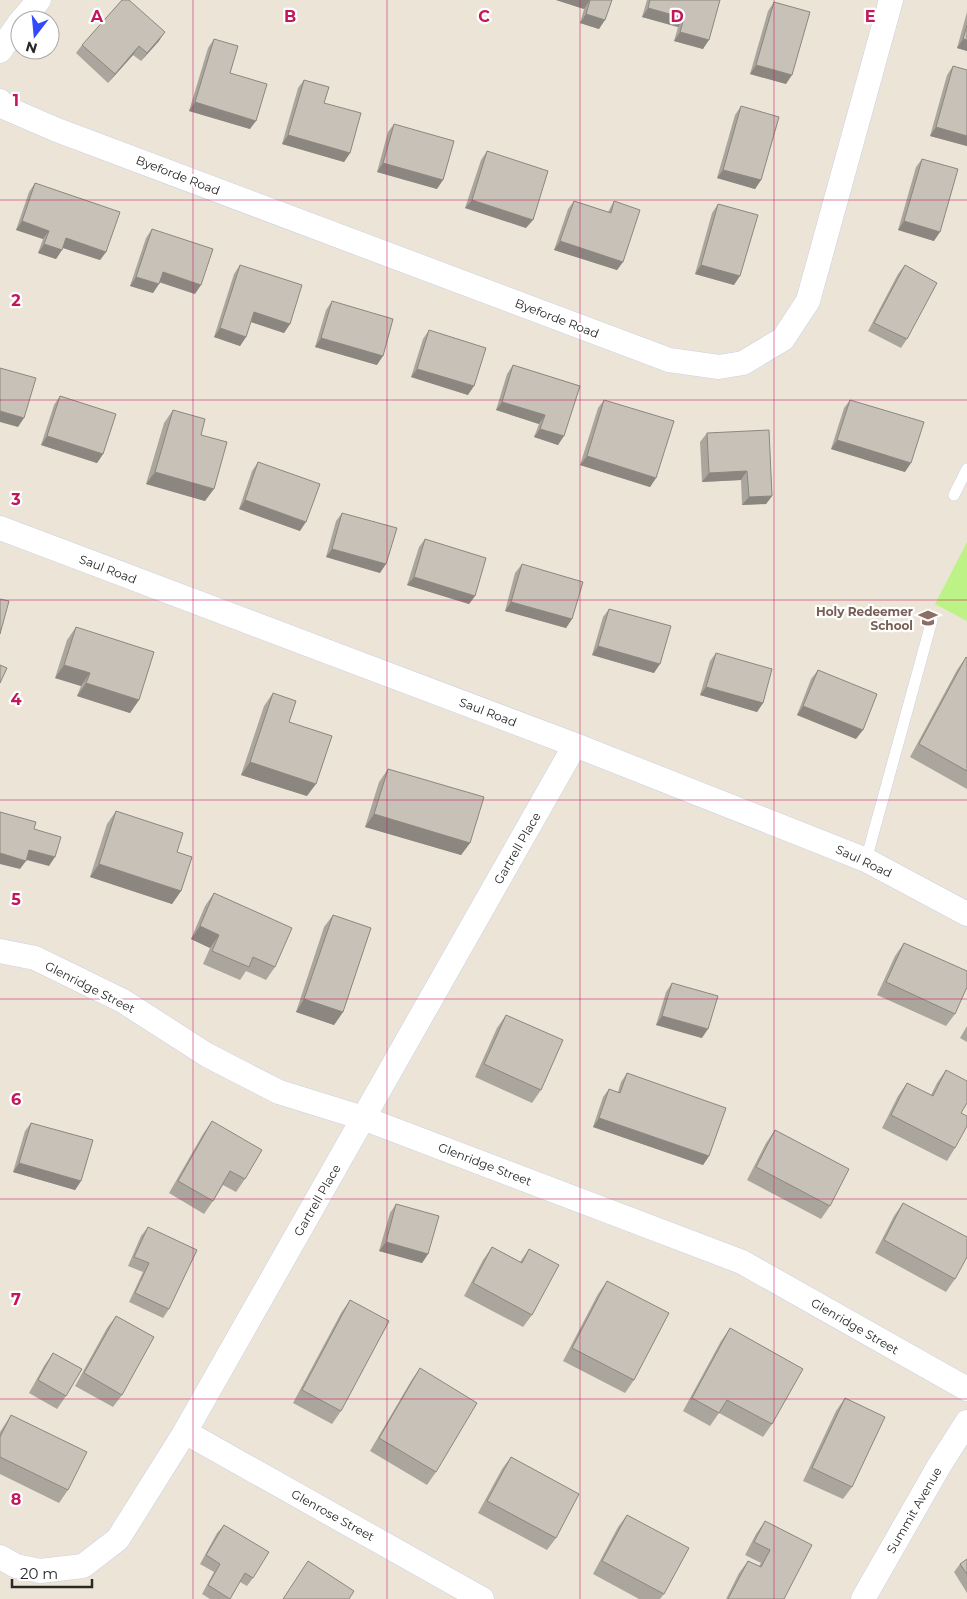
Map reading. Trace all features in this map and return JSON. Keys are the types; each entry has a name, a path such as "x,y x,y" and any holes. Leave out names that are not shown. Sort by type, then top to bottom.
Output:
{"street":[{"path":"30,10 39,0"},
{"name":"Byeforde Road","path":"0,101 6,108 57,130 669,360 719,367 743,363 783,340 808,301 891,0"},
{"path":"0,51 10,37"},
{"name":"Saul Road","path":"0,528 575,745 866,860 967,914"},
{"name":"Gartrell Place","path":"0,1557 16,1566 40,1571 83,1566 118,1539 185,1432 575,745"},
{"name":"Glenridge Street","path":"0,951 35,958 123,1001 207,1056 279,1092 363,1118 742,1262 967,1389"},
{"name":"Summit Avenue","path":"863,1599 938,1466 967,1422"},
{"name":"Glenrose Street","path":"185,1432 482,1599"}],"lane":[{"path":"954,495 967,469"},
{"path":"866,860 932,620"}],"green space":[{"path":"967,542 967,621 935,604"}],"building":[{"path":"122,0 129,0 165,32 147,53 139,46 115,74 82,45"},
{"path":"590,0 612,0 605,20 586,14"},
{"path":"650,0 720,0 709,40 680,32 684,18 648,8"},
{"path":"774,2 810,12 792,75 756,65"},
{"path":"967,25 967,40 963,39"},
{"path":"214,39 238,46 230,73 267,84 256,121 195,102"},
{"path":"953,66 967,70 967,136 936,127"},
{"path":"304,80 329,87 324,103 361,113 350,153 288,135"},
{"path":"741,106 779,117 761,180 723,170"},
{"path":"394,124 454,141 443,180 383,163"},
{"path":"487,151 548,171 533,220 472,200"},
{"path":"922,159 958,169 940,232 904,221"},
{"path":"35,183 120,212 106,252 66,238 62,250 44,244 49,231 22,221"},
{"path":"574,201 611,213 614,201 640,210 623,262 560,241"},
{"path":"718,204 758,215 740,276 701,265"},
{"path":"152,229 213,249 201,285 163,272 159,284 136,277"},
{"path":"240,265 302,285 290,324 254,312 246,337 220,328"},
{"path":"905,265 937,283 907,339 874,323"},
{"path":"332,301 393,319 383,356 321,338"},
{"path":"429,330 486,348 474,386 417,369"},
{"path":"513,365 580,386 564,436 540,429 545,415 502,402"},
{"path":"0,368 36,378 24,418 0,411"},
{"path":"60,396 116,414 103,454 47,436"},
{"path":"604,400 674,421 656,478 587,456"},
{"path":"850,400 924,422 911,463 837,440"},
{"path":"173,410 205,419 201,435 227,442 214,489 155,472"},
{"path":"769,430 772,496 749,497 747,471 709,473 707,433"},
{"path":"258,462 320,484 306,522 245,500"},
{"path":"342,513 397,528 386,564 332,549"},
{"path":"425,539 486,558 475,596 414,577"},
{"path":"522,564 583,582 572,619 511,602"},
{"path":"0,599 9,601 0,634"},
{"path":"609,609 671,626 660,664 598,646"},
{"path":"76,627 154,652 139,700 86,683 90,673 64,665"},
{"path":"716,653 772,669 763,703 706,687"},
{"path":"967,658 967,771 919,744"},
{"path":"0,665 7,668 0,683"},
{"path":"818,670 877,694 863,730 803,706"},
{"path":"273,693 296,701 289,722 332,736 316,784 250,762"},
{"path":"388,769 484,797 470,843 374,814"},
{"path":"116,811 183,833 177,852 192,857 181,891 99,864"},
{"path":"0,812 36,822 34,829 61,837 55,857 29,850 26,861 0,853"},
{"path":"214,893 292,928 275,967 253,957 249,967 212,951 219,935 200,926"},
{"path":"333,915 371,928 343,1012 304,999"},
{"path":"904,943 967,971 967,987 955,1014 886,982"},
{"path":"672,983 718,996 708,1029 662,1016"},
{"path":"506,1015 563,1040 541,1090 484,1064"},
{"path":"946,1070 967,1081 967,1103 961,1113 967,1116 967,1126 955,1148 891,1115 907,1083 933,1096"},
{"path":"627,1073 726,1108 709,1156 599,1118 609,1089 620,1093"},
{"path":"212,1121 262,1150 245,1179 230,1171 213,1201 178,1181"},
{"path":"31,1123 93,1140 81,1181 19,1163"},
{"path":"775,1130 849,1169 830,1206 756,1167"},
{"path":"903,1203 967,1237 967,1257 955,1279 884,1240"},
{"path":"396,1204 439,1216 428,1254 386,1242"},
{"path":"148,1227 197,1250 169,1309 135,1293 149,1263 134,1257"},
{"path":"492,1247 522,1263 529,1249 559,1265 532,1315 473,1283"},
{"path":"607,1281 669,1313 634,1380 572,1348"},
{"path":"350,1300 389,1321 341,1411 302,1390"},
{"path":"116,1316 154,1337 122,1395 84,1373"},
{"path":"730,1328 803,1369 772,1424 727,1400 719,1413 692,1398"},
{"path":"53,1353 82,1369 66,1396 38,1380"},
{"path":"420,1368 477,1403 436,1472 379,1438"},
{"path":"845,1398 885,1417 852,1487 812,1468"},
{"path":"11,1415 87,1452 68,1490 0,1457 0,1437"},
{"path":"511,1457 579,1494 556,1538 487,1501"},
{"path":"627,1515 689,1548 664,1594 602,1561"},
{"path":"765,1521 812,1545 784,1599 728,1599 748,1561 761,1567 770,1550 754,1542"},
{"path":"224,1525 269,1552 253,1578 245,1573 230,1599 208,1585 220,1564 206,1555"},
{"path":"967,1559 967,1574 960,1564"},
{"path":"308,1561 354,1591 349,1599 283,1599"}],"place":[{"name":"Holy Redeemer School","path":"928,618"}]}
